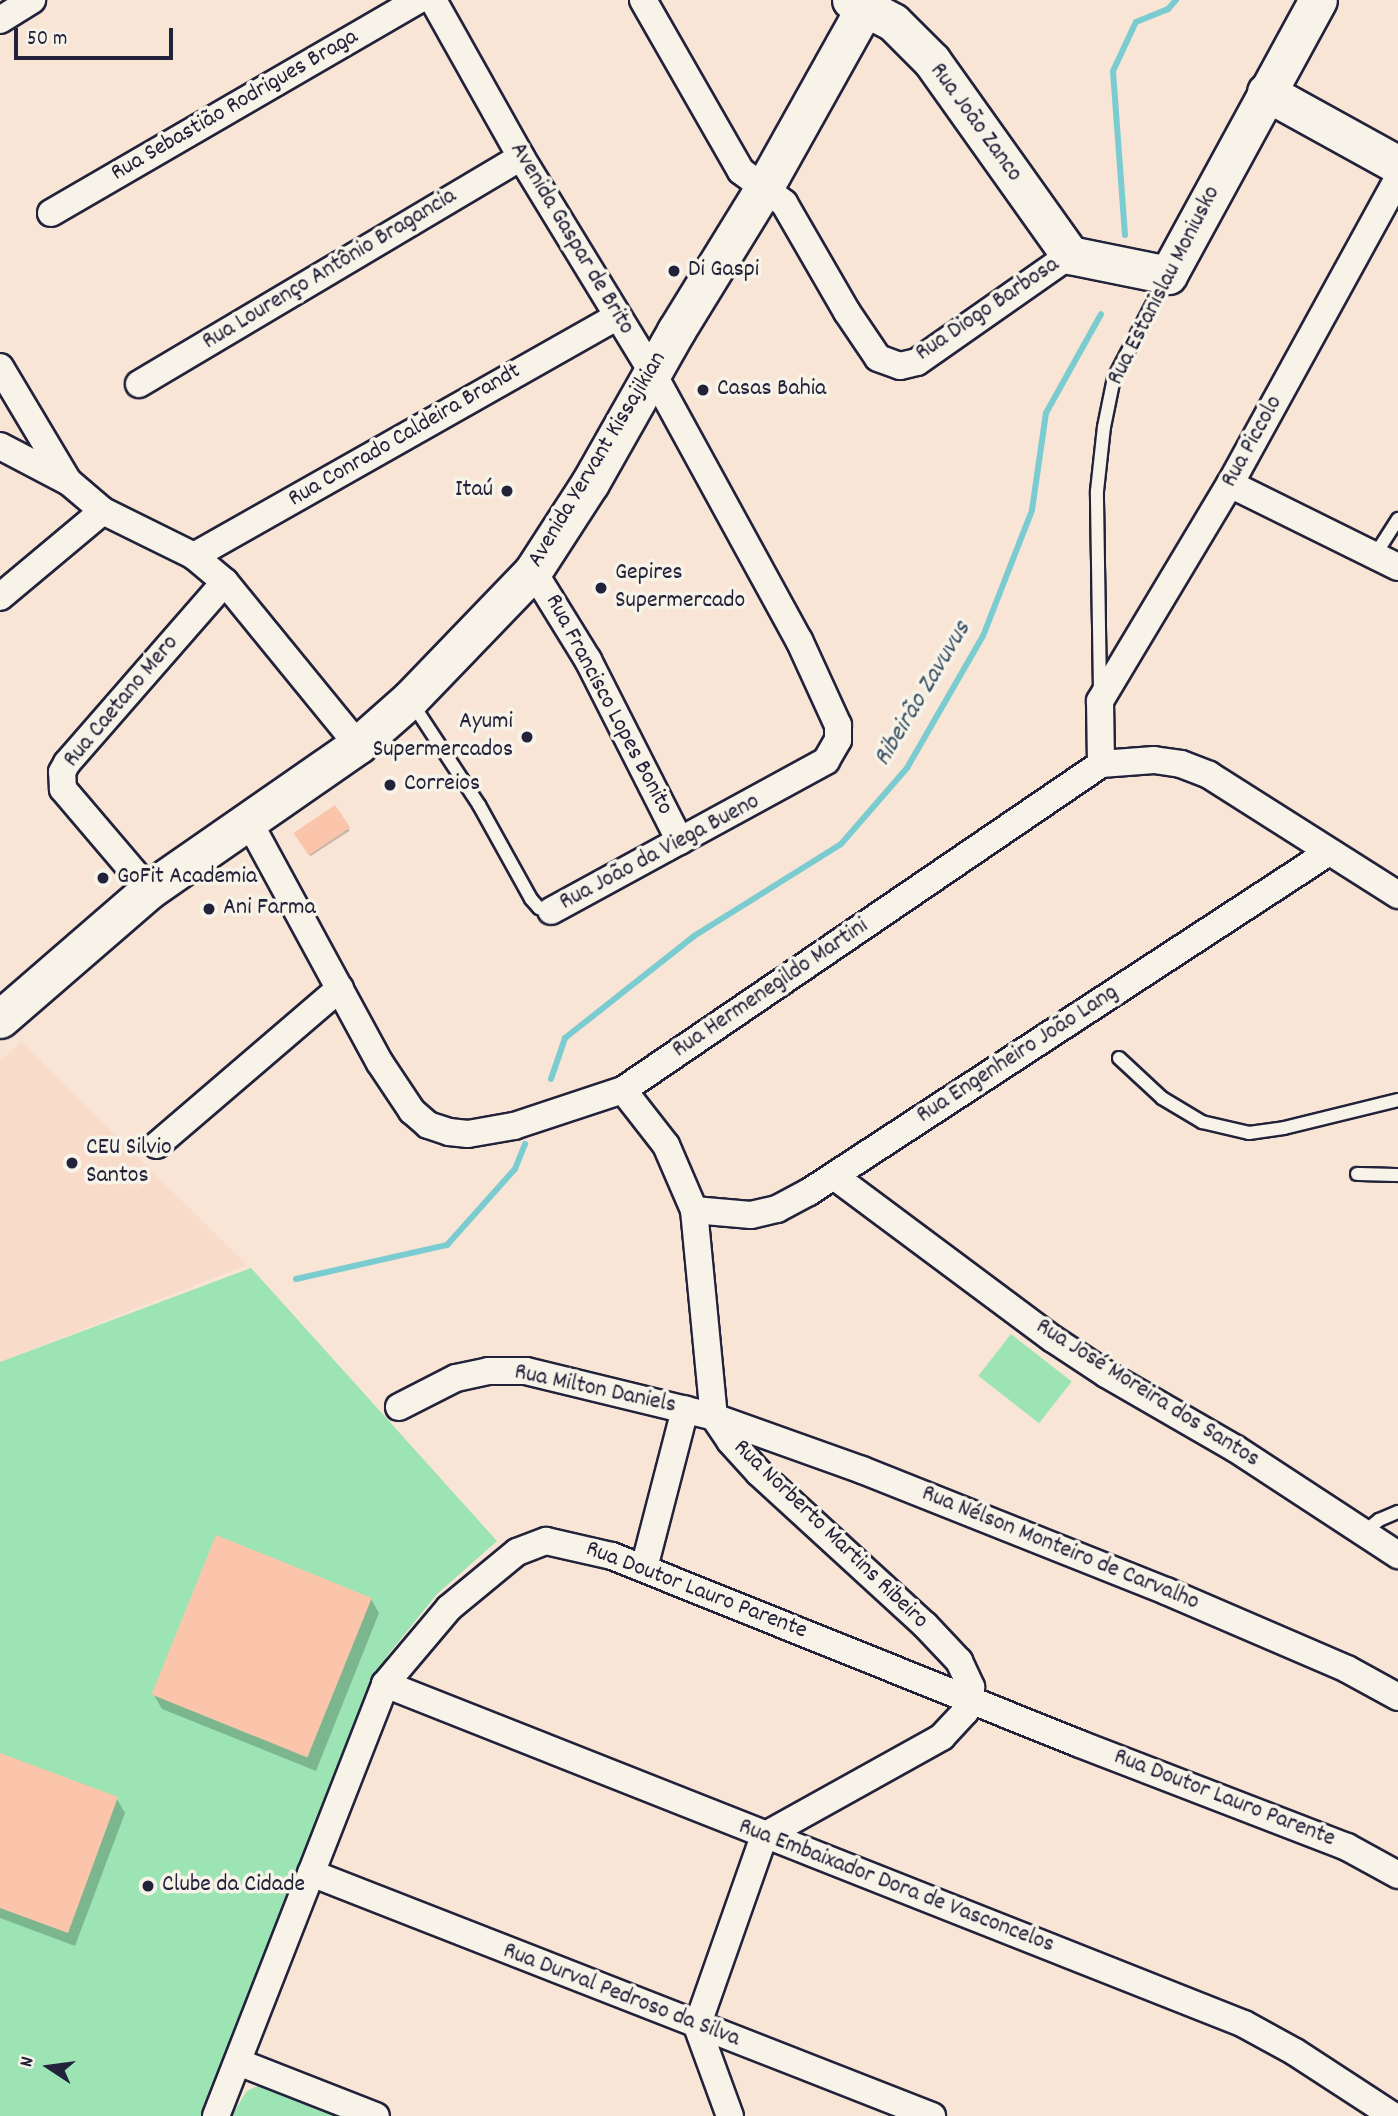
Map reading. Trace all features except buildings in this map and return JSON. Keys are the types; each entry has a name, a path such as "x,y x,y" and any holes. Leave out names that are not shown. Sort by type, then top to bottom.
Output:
{"main road":[{"name":"Rua Estanislau Moniusko","path":"1168,275 1318,0"},
{"name":"Avenida Yervant Kissajikian","path":"0,1019 149,890 358,745 410,699 533,571 590,483 652,372 764,188 862,3"},
{"name":"Rua João Zanco","path":"862,3 892,22 932,61 1070,255"},
{"path":"1266,92 1398,165"},
{"name":"Rua Diogo Barbosa","path":"1070,255 1168,275"}],"street":[{"name":"Rua Sebastião Rodrigues Braga","path":"51,213 419,0"},
{"name":"Avenida Gaspar de Brito","path":"433,0 521,157 616,317 652,372 799,640 832,709 838,725 838,740"},
{"path":"649,3 741,171 764,188"},
{"name":"Rua Lourenço Antônio Bragancia","path":"139,384 521,157"},
{"name":"Rua Piccolo","path":"1100,701 1230,484 1398,178"},
{"name":"Rua Diogo Barbosa","path":"764,188 784,203 867,346 878,358 889,364 917,362 1070,255"},
{"name":"Rua Conrado Caldeira Brandt","path":"194,556 616,317"},
{"path":"0,367 69,482"},
{"path":"0,446 69,482 103,511 194,556 225,582 358,745"},
{"path":"1230,484 1387,561"},
{"path":"0,597 103,511"},
{"name":"Rua Francisco Lopes Bonito","path":"533,571 588,660 680,841"},
{"name":"Rua Caetano Mero","path":"149,890 63,789 62,772 225,582"},
{"name":"Rua Estanislau Moniusko","path":"1100,701 1101,764"},
{"name":"Rua João da Viega Bueno","path":"551,911 795,780 826,761 838,740"},
{"name":"Rua Hermenegildo Martini","path":"249,822 380,1063 412,1111 428,1125 449,1132 480,1132 514,1126 623,1090 1101,764 1154,760 1181,764 1209,775 1398,895"},
{"name":"Rua Engenheiro João Lang","path":"694,1210 751,1215 777,1209 834,1175 1329,852"},
{"path":"157,1145 340,988"},
{"name":"Rua Norberto Martins Ribeiro","path":"623,1090 666,1145 694,1210 714,1417 730,1441 759,1473 910,1610 959,1661 967,1676 971,1699"},
{"name":"Rua José Moreira dos Santos","path":"834,1175 1053,1339 1106,1374 1236,1449 1398,1555"},
{"name":"Rua Milton Daniels","path":"399,1407 456,1378 488,1371 526,1371 714,1417"},
{"path":"644,1568 685,1409"},
{"name":"Rua Nélson Monteiro de Carvalho","path":"714,1417 862,1470 1166,1591 1347,1669 1398,1697"},
{"name":"Rua Doutor Lauro Parente","path":"216,2116 386,1684 449,1608 529,1545 546,1541 574,1545 644,1568 1080,1744 1347,1847 1398,1875"},
{"name":"Rua Embaixador Dora de Vasconcelos","path":"386,1684 1244,2024 1295,2052 1392,2116"},
{"path":"730,2116 696,2026 764,1836 942,1737 956,1725 971,1699"},
{"name":"Rua Durval Pedroso da Silva","path":"311,1873 696,2026 932,2116"},
{"path":"238,2062 376,2116"}],"lane":[{"name":"Rua Estanislau Moniusko","path":"1100,701 1097,491 1104,427 1114,378 1168,275"},
{"path":"1387,561 1398,519"},
{"name":"Rua João da Viega Bueno","path":"410,699 479,805 531,899 539,908 551,911"},
{"path":"1119,1058 1163,1098 1202,1122 1249,1133 1284,1128 1398,1100"},
{"path":"1357,1174 1398,1175"},
{"path":"1363,1533 1398,1512"}],"shaded area":[{"name":"CEU Silvio Santos","path":"21,1042 247,1265 0,1362 0,1061"}],"green space":[{"name":"Clube da Cidade","path":"251,1268 497,1541 437,1594 387,1656 207,2116 0,2116 0,1362"},
{"path":"1011,1334 1072,1381 1039,1423 978,1376"},
{"path":"260,2085 345,2116 231,2116 247,2091"}],"waterway":[{"name":"Ribeirão Zavuvus","path":"1125,235 1113,71 1136,22 1168,9 1176,0"},
{"name":"Ribeirão Zavuvus","path":"551,1079 565,1038 694,936 841,844 907,768 983,636 1032,510 1046,413 1101,314"},
{"name":"Ribeirão Zavuvus","path":"296,1279 447,1245 515,1169 525,1144"}],"place":[{"name":"Di Gaspi","path":"674,271"},
{"name":"Casas Bahia","path":"703,390"},
{"name":"Itaú","path":"507,491"},
{"name":"Gepires Supermercado","path":"601,588"},
{"name":"Ayumi Supermercados","path":"527,737"},
{"name":"Correios","path":"390,785"},
{"name":"GoFit Academia","path":"103,878"},
{"name":"Ani Farma","path":"209,909"},
{"name":"CEU Silvio Santos","path":"72,1163"},
{"name":"Clube da Cidade","path":"148,1886"}]}
